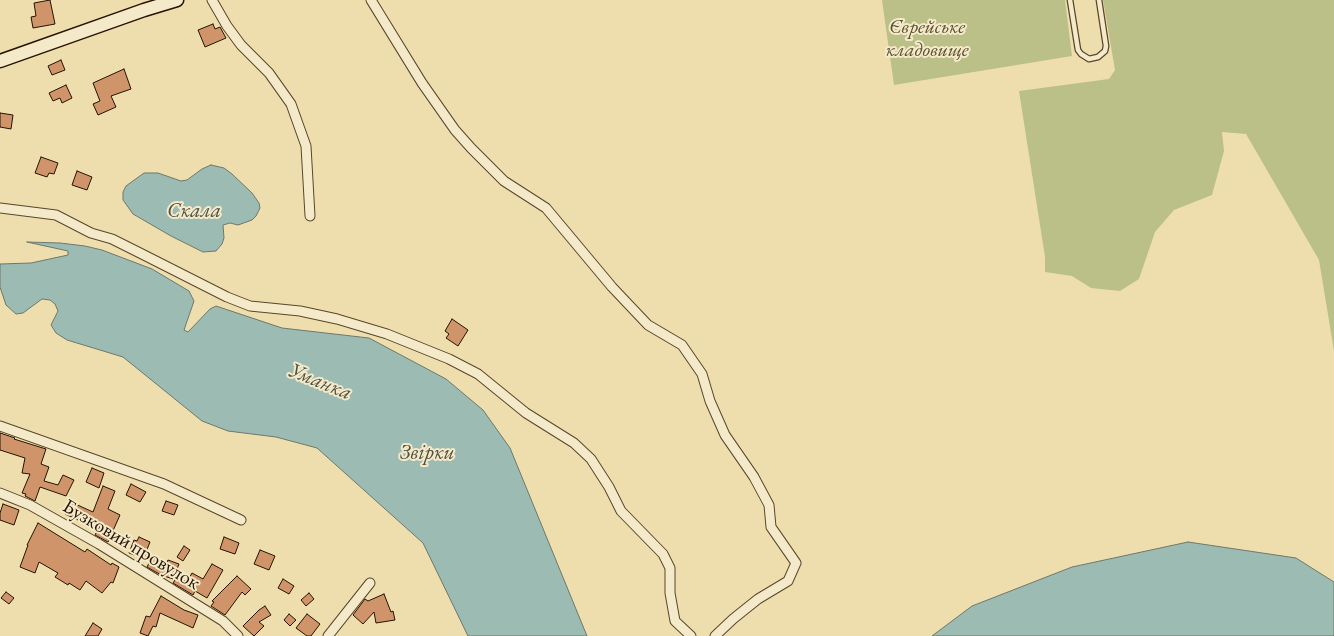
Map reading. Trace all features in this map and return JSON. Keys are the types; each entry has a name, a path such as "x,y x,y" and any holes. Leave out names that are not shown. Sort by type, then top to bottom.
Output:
{"main road":[{"path":"0,61 177,0"}],"street":[{"path":"212,0 241,45 269,72 290,104 306,146 310,216"},
{"path":"371,0 422,83 471,148 504,181 546,208 618,294 648,325 682,345 702,374 710,401 725,435 754,477 769,505 771,527 796,563 788,581 758,599 732,619 715,636"},
{"path":"0,208 56,215 91,233 112,239 226,297 250,306 300,311 387,334 450,359 478,374 526,413 574,443 591,459 609,487 621,511 663,554 670,568 670,593 675,621 692,636"},
{"path":"0,426 164,484 240,520"},
{"name":"Бузковий провулок","path":"0,493 30,505 99,544 223,621 238,636"},
{"path":"328,636 370,582"}],"lane":[{"path":"1070,0 1077,46 1081,54 1089,58 1098,57 1105,51 1106,46 1099,0"}],"green space":[{"name":"Єврейське кладовище","path":"882,0 1065,0 1072,56 894,85"},
{"path":"1103,0 1334,0 1334,351 1319,260 1246,134 1222,132 1224,151 1212,195 1174,210 1155,232 1139,279 1120,291 1091,288 1072,276 1045,272 1045,257 1019,91 1109,79 1115,70"}],"water":[{"name":"Скала","path":"211,165 224,168 232,174 252,193 260,208 252,220 238,225 230,223 223,225 224,238 216,251 203,252 171,236 133,214 123,200 123,192 126,186 144,173 158,173 181,181 187,180"},
{"name":"Звірки","path":"27,242 85,246 102,250 152,269 189,291 194,301 184,330 188,332 210,309 216,306 282,328 369,338 446,379 483,410 510,448 587,636 468,636 423,543 317,448 276,437 228,431 202,421 123,357 67,340 56,333 51,325 58,311 55,304 50,300 42,299 23,313 16,314 6,305 0,287 0,264 31,263 68,255 68,251"},
{"path":"1188,542 1296,558 1334,582 1334,636 932,636 972,606 1072,567"}],"building":[{"path":"50,0 55,24 33,28 31,17 36,16 34,3"},
{"path":"213,24 215,29 220,27 226,38 205,47 198,30"},
{"path":"61,60 65,70 52,75 48,66"},
{"path":"124,69 131,89 111,96 116,107 98,115 93,104 100,101 93,83"},
{"path":"66,85 72,98 62,103 60,98 53,101 49,93"},
{"path":"0,113 13,115 11,129 0,127"},
{"path":"41,157 58,163 54,174 49,173 47,177 35,173"},
{"path":"77,171 92,177 87,190 72,185"},
{"path":"452,319 468,330 458,346 446,338 449,334 445,331"},
{"path":"0,433 46,449 41,464 49,467 44,481 58,485 63,475 74,480 66,496 40,487 35,501 25,496 26,494 22,493 30,474 22,473 25,458 0,450"},
{"path":"92,468 104,473 99,488 86,482"},
{"path":"131,484 146,492 140,502 126,495"},
{"path":"103,486 115,491 108,509 120,515 108,542 95,535 100,526 80,516 78,520 65,514 71,502 93,512"},
{"path":"166,501 178,505 174,515 162,511"},
{"path":"3,504 19,510 14,525 0,520"},
{"path":"38,523 85,552 87,549 111,565 112,563 119,567 113,583 111,582 102,593 86,581 80,590 55,577 58,573 39,562 35,573 20,567 27,545"},
{"path":"139,537 150,542 146,552 166,565 168,560 179,564 173,579 147,567 150,561 129,553 134,540 137,541"},
{"path":"224,537 239,543 235,554 220,549"},
{"path":"184,546 190,550 183,561 177,557"},
{"path":"260,550 275,556 269,570 254,564"},
{"path":"212,564 223,570 207,598 195,591 193,595 173,583 177,577 187,582 192,573 203,579"},
{"path":"237,576 251,589 245,595 242,592 225,615 211,606 214,602 212,601"},
{"path":"283,579 294,586 289,594 278,588"},
{"path":"6,592 14,598 9,604 1,598"},
{"path":"309,593 314,599 306,606 301,600"},
{"path":"384,594 391,612 393,611 395,620 376,623 374,612 363,624 353,615 365,599 368,601"},
{"path":"161,596 184,610 198,615 193,628 160,613 156,627 153,626 148,636 140,633 146,616 150,617"},
{"path":"265,606 271,615 259,622 264,626 254,636 243,626"},
{"path":"289,614 296,620 290,626 284,620"},
{"path":"307,614 320,624 311,636 307,636 296,628"},
{"path":"93,623 102,629 98,636 85,636"}],"water label":[{"name":"Уманка","path":"320,382"}]}
